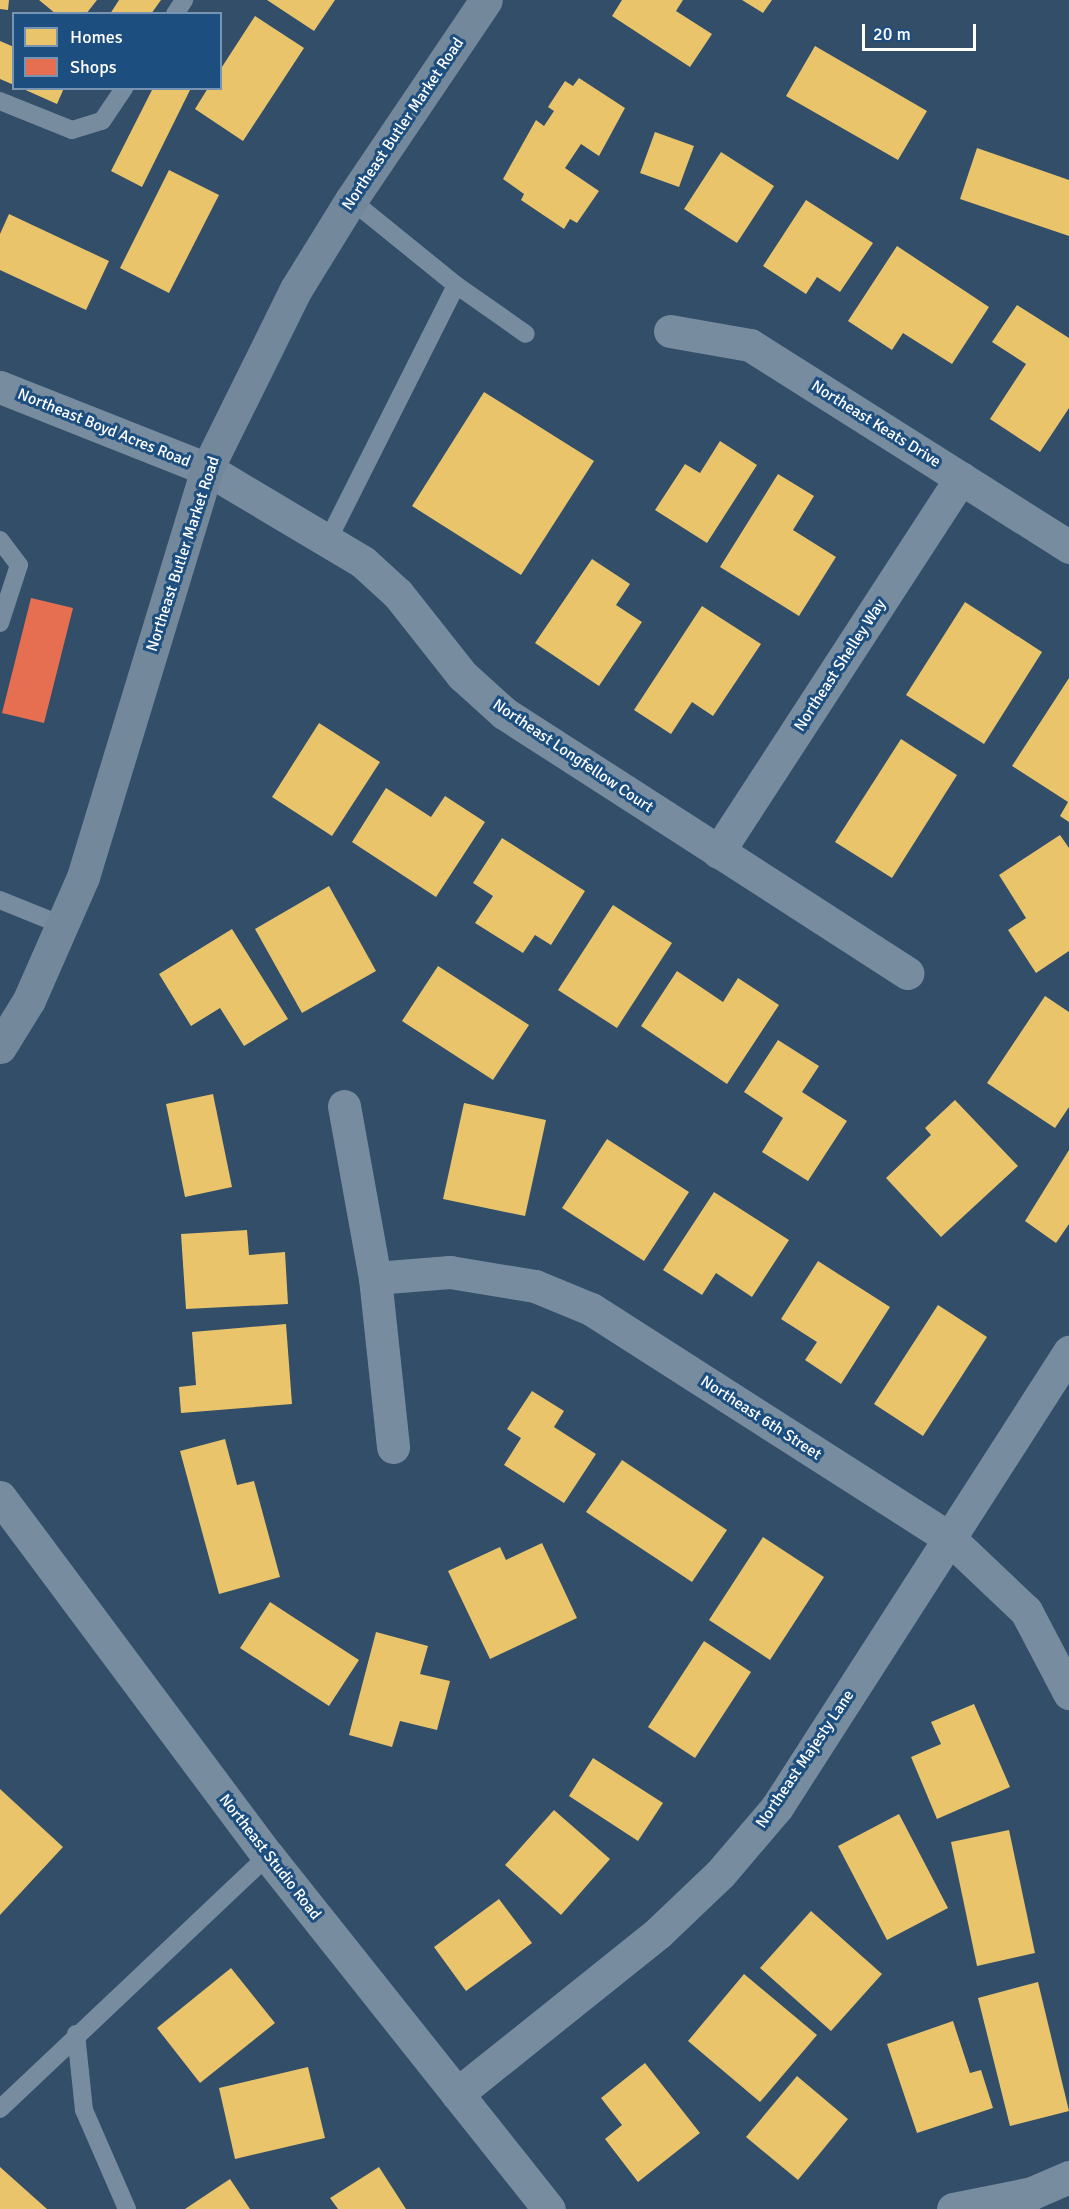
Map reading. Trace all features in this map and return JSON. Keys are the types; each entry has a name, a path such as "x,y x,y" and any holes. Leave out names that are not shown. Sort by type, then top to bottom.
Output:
{"main road":[{"name":"Northeast Butler Market Road","path":"0,1047 29,1000 83,877 207,469 296,289 351,200 486,0"}],"street":[{"name":"Northeast Keats Drive","path":"670,332 750,345 1069,547"},
{"name":"Northeast Boyd Acres Road","path":"0,387 207,469"},
{"name":"Northeast Longfellow Court","path":"207,469 363,562 398,594 462,675 504,713 907,974"},
{"name":"Northeast Shelley Way","path":"718,852 961,478"},
{"path":"344,1106 375,1278 393,1447"},
{"name":"Northeast 6th Street","path":"375,1278 450,1272 535,1287 591,1309 950,1539 1026,1611 1069,1693"},
{"name":"Northeast Majesty Lane","path":"457,2094 659,1932 720,1874 777,1807 1069,1352"},
{"name":"Northeast Studio Road","path":"0,1497 268,1857 549,2209"},
{"path":"953,2209 1032,2193 1069,2176"}],"lane":[{"path":"0,101 72,130 102,121 123,90"},
{"path":"351,200 456,285 526,334"},
{"path":"328,540 456,285"},
{"path":"0,540 19,565 0,623"},
{"path":"0,900 62,925"},
{"path":"0,2109 76,2034 268,1857"},
{"path":"76,2034 84,2110 127,2209"}],"building: Homes":[{"path":"0,0 9,0 8,10 0,9"},
{"path":"39,0 97,0 88,12 54,12"},
{"path":"119,0 161,0 152,12 111,12"},
{"path":"267,0 335,0 314,31"},
{"path":"622,0 683,0 676,11 712,34 690,67 612,16"},
{"path":"742,0 772,0 763,13"},
{"path":"255,16 304,48 243,141 195,109 207,90 222,90 222,67"},
{"path":"0,41 12,46 12,84 0,79"},
{"path":"815,46 927,111 898,160 786,96"},
{"path":"579,78 625,108 599,156 581,144 565,168 599,191 577,223 570,219 564,229 521,200 524,194 503,179 536,120 544,126 554,111 548,107 565,81 573,86"},
{"path":"26,90 63,90 57,104"},
{"path":"152,90 190,90 142,187 111,171"},
{"path":"655,132 694,146 679,187 640,173"},
{"path":"977,148 1069,180 1069,236 960,199"},
{"path":"721,152 774,186 737,243 684,209"},
{"path":"169,170 219,195 169,293 120,268"},
{"path":"806,200 873,243 840,292 817,277 806,294 763,266"},
{"path":"9,214 109,261 86,310 0,270 0,234"},
{"path":"897,246 989,307 952,364 903,333 892,350 848,321"},
{"path":"1017,305 1069,338 1069,408 1040,452 990,419 1026,364 992,342"},
{"path":"484,392 594,461 521,575 412,506"},
{"path":"720,441 757,465 707,543 655,510 685,464 700,473"},
{"path":"778,474 814,496 793,530 836,557 799,616 720,567"},
{"path":"592,559 630,584 616,605 642,622 599,686 535,643"},
{"path":"965,602 1042,652 984,744 906,695"},
{"path":"702,606 761,644 713,716 692,702 671,734 634,710"},
{"path":"1069,678 1069,822 1060,816 1068,802 1012,766"},
{"path":"319,723 380,762 332,836 272,797"},
{"path":"901,739 957,775 892,878 835,842"},
{"path":"386,788 431,817 445,796 485,822 436,897 352,842"},
{"path":"1060,835 1069,848 1069,951 1036,973 1008,930 1026,918 999,875"},
{"path":"502,838 585,891 551,945 535,935 523,953 475,923 493,896 473,883"},
{"path":"329,886 376,971 302,1013 255,929"},
{"path":"613,905 672,943 617,1028 558,990"},
{"path":"232,929 288,1019 244,1046 220,1008 191,1026 159,974"},
{"path":"438,966 529,1025 493,1080 402,1021"},
{"path":"677,971 723,1002 738,978 779,1005 727,1084 641,1026"},
{"path":"1045,996 1069,1012 1069,1107 1055,1128 987,1083"},
{"path":"778,1040 819,1066 802,1092 847,1121 808,1181 762,1152 783,1118 744,1092"},
{"path":"213,1094 232,1187 185,1197 166,1104"},
{"path":"955,1100 1018,1166 941,1237 886,1178 931,1135 925,1128"},
{"path":"464,1103 546,1120 525,1216 443,1199"},
{"path":"607,1139 689,1192 644,1261 562,1208"},
{"path":"1069,1150 1069,1224 1056,1243 1025,1221"},
{"path":"714,1192 789,1240 752,1297 716,1273 702,1295 663,1270"},
{"path":"247,1230 249,1255 285,1252 288,1304 186,1309 181,1234"},
{"path":"818,1261 890,1307 841,1384 805,1360 817,1342 781,1319"},
{"path":"938,1305 987,1337 923,1436 874,1404"},
{"path":"286,1324 292,1404 181,1413 179,1387 196,1385 192,1332"},
{"path":"532,1391 564,1411 554,1427 596,1454 564,1503 504,1465 521,1438 507,1429"},
{"path":"225,1439 237,1485 254,1481 280,1577 219,1594 180,1451"},
{"path":"622,1460 727,1530 692,1582 586,1512"},
{"path":"763,1537 824,1577 770,1660 709,1620"},
{"path":"542,1543 577,1618 490,1659 448,1571 500,1547 506,1560"},
{"path":"270,1602 359,1660 329,1706 240,1648"},
{"path":"376,1632 428,1646 420,1674 450,1681 437,1730 400,1721 392,1747 349,1735"},
{"path":"704,1641 751,1672 695,1758 648,1727"},
{"path":"974,1704 1010,1787 937,1819 911,1757 941,1744 931,1722"},
{"path":"593,1758 663,1803 638,1841 569,1796"},
{"path":"0,1789 63,1847 0,1915"},
{"path":"554,1810 610,1859 561,1915 505,1865"},
{"path":"899,1814 948,1908 887,1940 838,1846"},
{"path":"1009,1830 1035,1953 977,1966 951,1842"},
{"path":"499,1899 532,1943 466,1991 434,1947"},
{"path":"811,1911 882,1974 831,2031 760,1968"},
{"path":"231,1968 275,2023 200,2083 157,2028"},
{"path":"744,1974 817,2035 760,2102 688,2041"},
{"path":"1038,1982 1069,2111 1010,2126 978,1998"},
{"path":"953,2021 970,2073 981,2070 993,2108 917,2133 887,2044"},
{"path":"645,2063 700,2133 638,2182 605,2139 622,2125 601,2098"},
{"path":"308,2067 325,2138 235,2159 219,2088"},
{"path":"797,2076 848,2119 798,2180 746,2137"},
{"path":"0,2167 47,2209 0,2209"},
{"path":"379,2167 406,2209 338,2209 330,2198"},
{"path":"230,2179 250,2209 185,2209"}],"building: Shops":[{"path":"31,598 73,608 44,723 2,713"}]}
